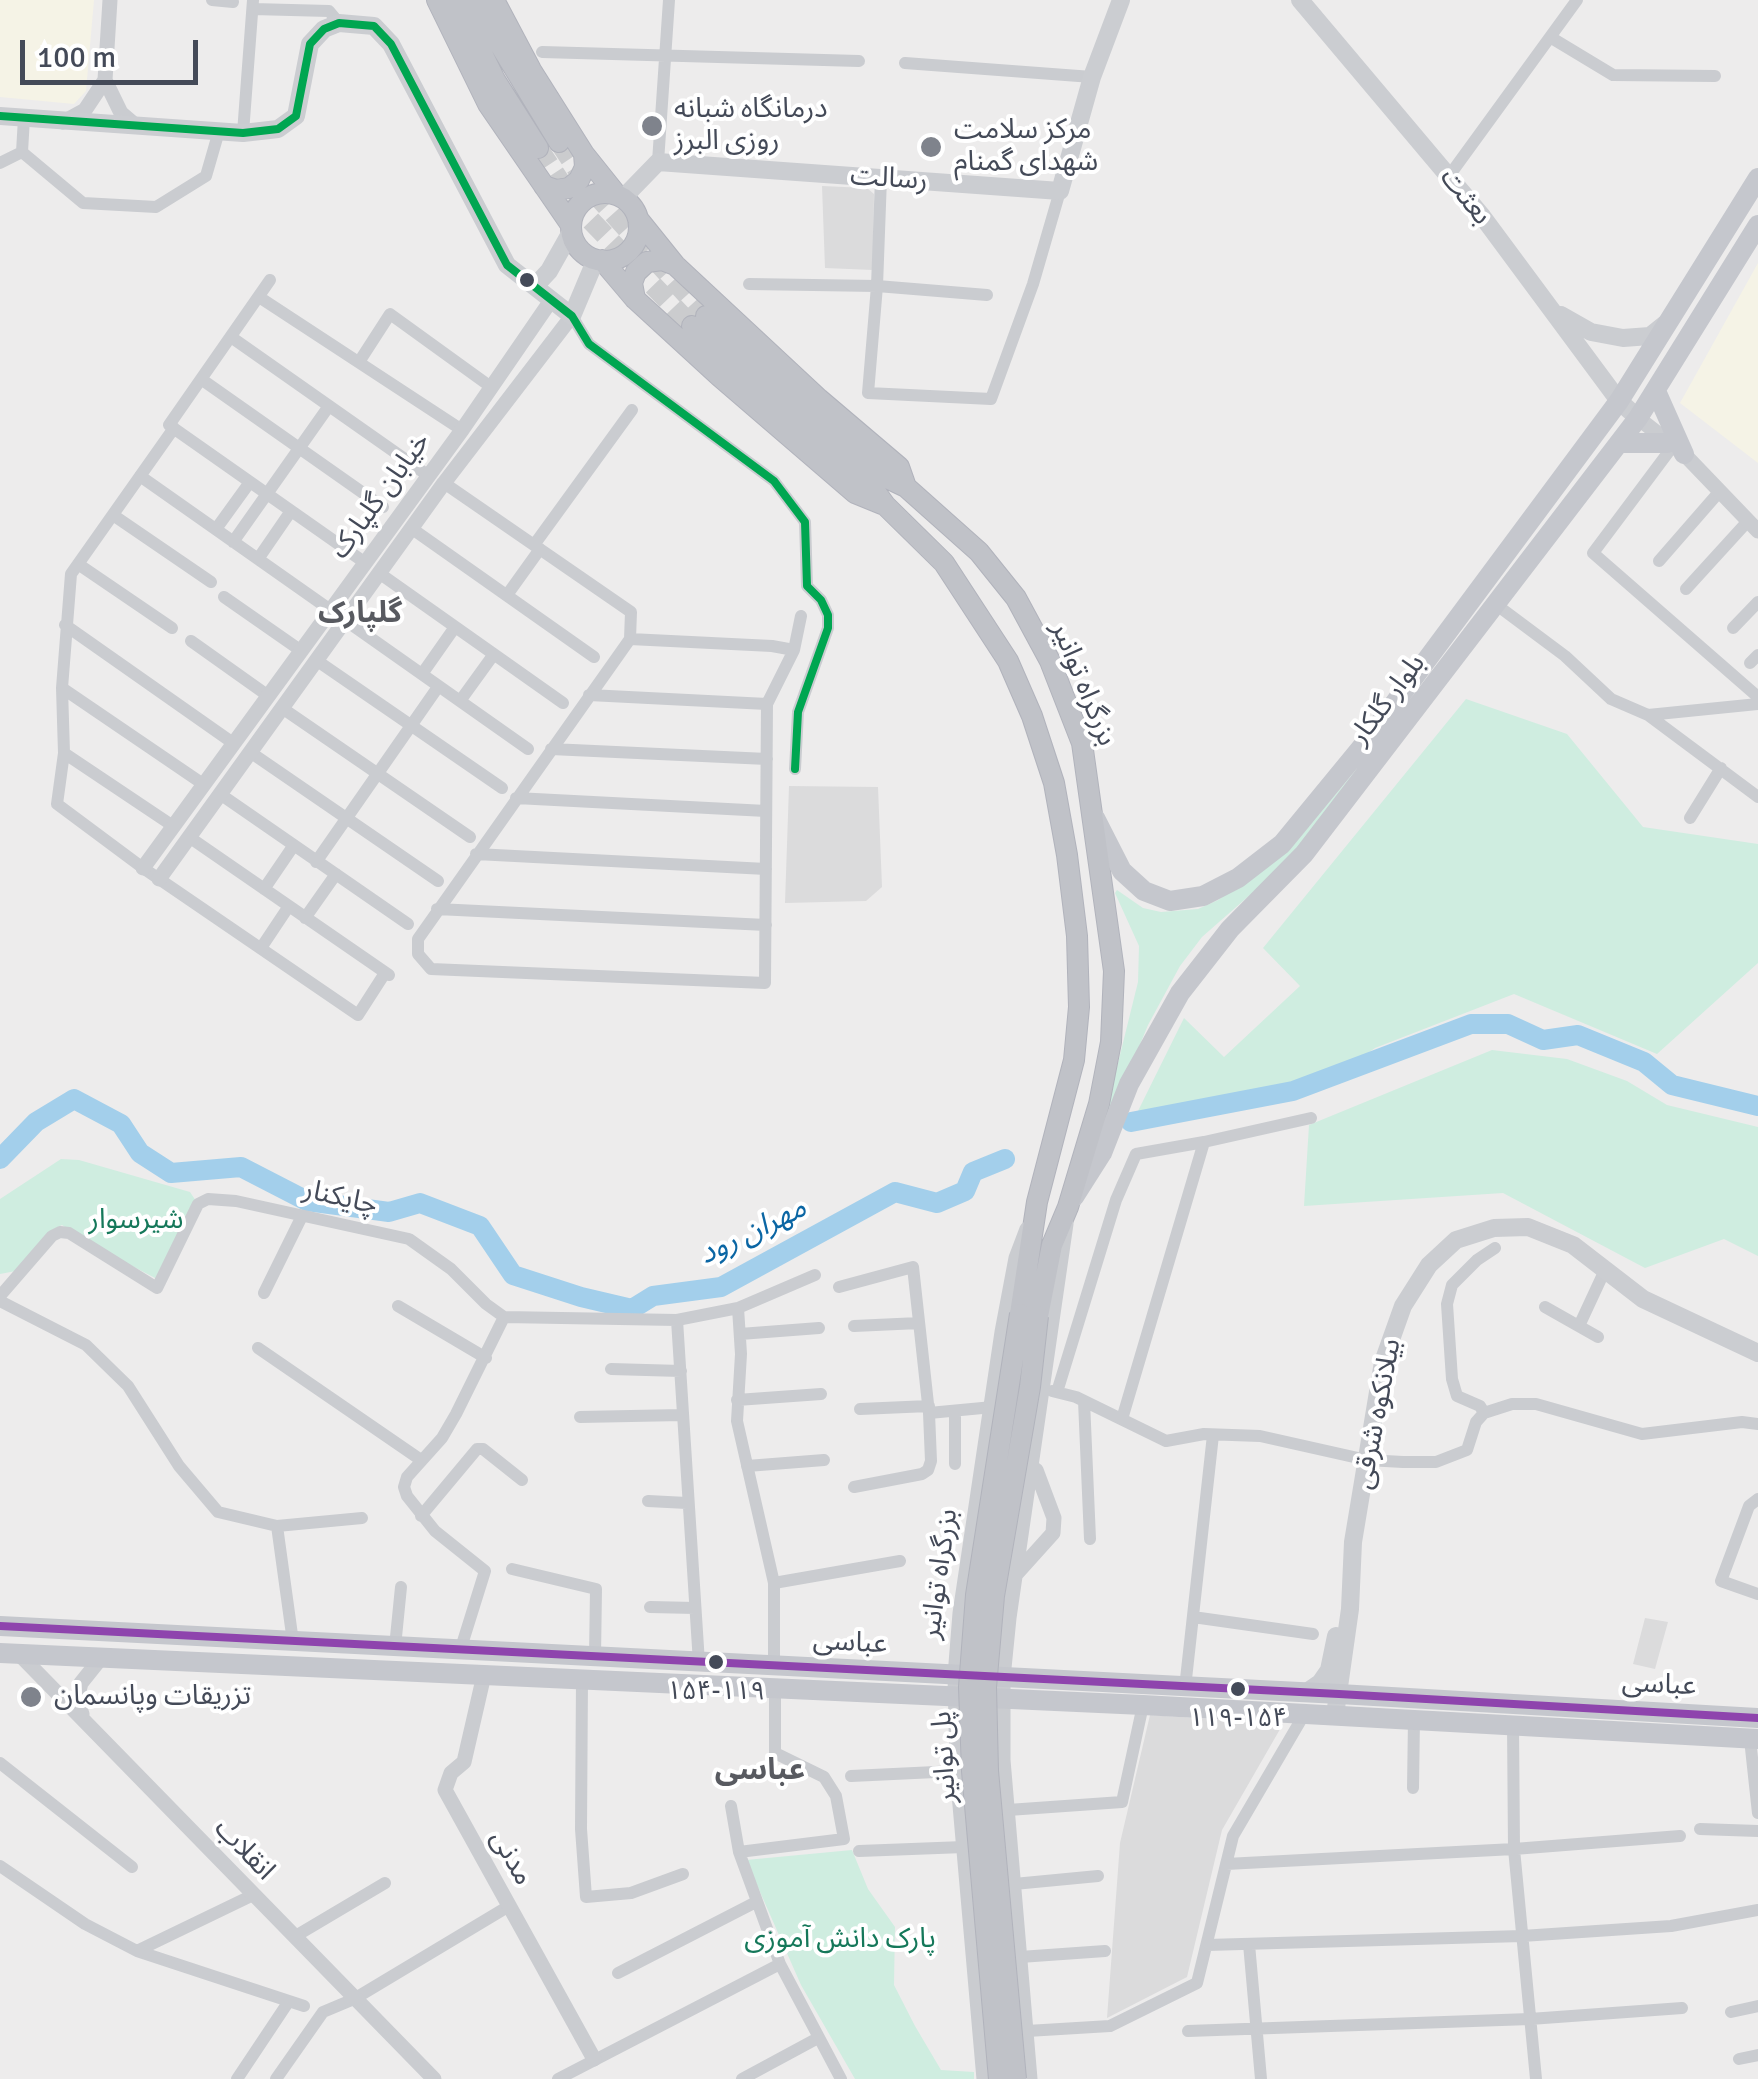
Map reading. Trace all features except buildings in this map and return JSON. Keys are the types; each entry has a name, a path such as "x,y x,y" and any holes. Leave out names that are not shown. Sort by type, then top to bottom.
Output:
{"highway":[{"path":"437,0 488,104 571,228 577,246 599,260 636,299 855,493 885,505"},
{"path":"456,0 495,80 548,145 476,0"},
{"path":"502,5 531,70 584,154 675,265 819,399 899,467 906,487"},
{"path":"544,186 556,190 569,188 580,180 585,168 584,154"},
{"path":"571,228 573,214 586,198 595,194 619,196"},
{"path":"599,260 613,260 630,248 638,219"},
{"path":"636,299 632,283 636,272 648,262 662,260 675,265"},
{"name":"بزرگراه توانیر","path":"699,321 885,477 906,487 979,552 1016,598 1050,661 1082,743 1114,970 1110,1042 1099,1104 1068,1207 1029,1315 1036,1202 1074,1060 1078,1006 1077,936 1054,783 1032,716 1008,661 944,563 868,483 699,321"},
{"name":"پل توانیر","path":"999,2079 972,1772 969,1687 976,1594 1029,1315"},
{"name":"پل توانیر","path":"1016,2079 988,1772 986,1687 994,1596 1030,1386 1029,1315"}],"main road":[{"path":"1060,190 1092,77 1121,0"},
{"name":"بعثت","path":"1300,0 1449,176 1620,401 1638,418"},
{"path":"0,116 244,134 278,129 296,116 310,44 324,29 339,22 374,26 391,44 507,266 572,316 599,260"},
{"path":"619,196 658,162"},
{"name":"رسالت","path":"658,162 1060,190"},
{"name":"بلوار گلکار","path":"1068,1207 1102,1153 1129,1084 1180,993 1230,929 1304,854 1620,401 1758,178"},
{"name":"بلوار گلکار","path":"1094,818 1122,871 1144,891 1170,901 1203,896 1238,878 1282,844 1373,750 1494,604 1619,443 1656,391 1758,225"},
{"path":"535,286 549,272 571,228"},
{"path":"1553,310 1590,332 1623,338 1650,336 1670,321"},
{"path":"1619,443 1675,448 1656,391"},
{"name":"بیلانکوه شرقی","path":"1306,1703 1329,1670 1348,1587 1383,1362 1402,1306 1429,1265 1456,1240 1494,1228 1528,1227 1573,1245 1642,1299 1758,1353"},
{"name":"بیلانکوه شرقی","path":"1337,1704 1350,1610 1348,1587"},
{"name":"عباسى","path":"0,1626 698,1663 774,1677"},
{"name":"عباسى","path":"6,1654 576,1679 774,1677 1003,1688 1185,1688 1306,1703"},
{"path":"570,1656 576,1679"},
{"name":"عباسى","path":"1003,1688 1143,1705 1306,1703 1758,1718"},
{"name":"عباسى","path":"1337,1704 1414,1719 1754,1739"}],"street":[{"path":"110,0 105,80 121,113 135,125"},
{"path":"212,0 234,2"},
{"path":"658,162 669,0"},
{"path":"1449,176 1577,0"},
{"path":"244,134 253,4 329,11 339,22"},
{"path":"1550,37 1612,74 1714,76"},
{"path":"542,52 859,61"},
{"path":"905,63 1092,77"},
{"path":"62,122 85,110 105,80"},
{"path":"22,152 24,118"},
{"path":"22,152 83,204 156,208 206,176 219,131"},
{"path":"0,163 22,152"},
{"path":"881,178 868,393 991,399 1033,284 1060,190"},
{"path":"189,837 388,975 358,1015 143,868 57,804 64,752 62,688 71,574 270,280"},
{"path":"749,284 877,286 987,295"},
{"path":"259,297 462,430"},
{"name":"خیابان گلپارک","path":"143,868 426,474 462,430 552,299"},
{"path":"359,362 390,314 491,386"},
{"path":"572,316 589,344 774,481 805,522 808,586 821,600 828,615 828,628 798,712 795,770"},
{"name":"خیابان گلپارک","path":"159,879 444,483 572,316"},
{"path":"231,337 426,474"},
{"path":"201,380 383,507"},
{"path":"234,542 329,406"},
{"path":"507,595 632,410"},
{"path":"1638,418 1675,448 1753,526 1686,589"},
{"path":"172,427 364,562"},
{"path":"1675,448 1593,553 1758,700"},
{"path":"140,476 329,609"},
{"path":"216,530 250,482"},
{"path":"444,483 631,612 630,639 436,908 418,939 418,954 431,969 765,983 767,704 794,650 801,616"},
{"path":"1660,560 1720,491"},
{"path":"258,559 292,511"},
{"path":"113,515 210,582"},
{"path":"411,528 594,656"},
{"path":"78,564 172,628"},
{"path":"379,573 563,703"},
{"path":"224,596 300,650"},
{"path":"1733,628 1758,602"},
{"path":"1494,604 1565,656 1611,699 1648,715 1758,797"},
{"path":"346,620 528,749"},
{"path":"65,625 233,742"},
{"path":"422,674 456,627"},
{"path":"630,639 794,650"},
{"path":"190,641 267,696"},
{"path":"460,701 494,654"},
{"path":"316,660 502,788"},
{"path":"316,862 438,687"},
{"path":"62,688 204,784"},
{"path":"589,695 767,704"},
{"path":"1648,715 1758,700"},
{"path":"282,708 470,837"},
{"path":"551,748 767,759"},
{"path":"64,752 173,826"},
{"path":"250,752 438,881"},
{"path":"1690,818 1720,768"},
{"path":"220,794 408,924"},
{"path":"516,798 766,811"},
{"path":"264,889 294,845"},
{"path":"476,854 766,869"},
{"path":"306,918 336,874"},
{"path":"261,948 289,906"},
{"path":"436,908 766,925"},
{"path":"1310,1118 1136,1154 1116,1200 1051,1391 1084,1401 1166,1441 1212,1434 1260,1436 1367,1460 1436,1462 1455,1456 1466,1450 1476,1422 1484,1414 1512,1404 1536,1404 1642,1434 1742,1422 1758,1424"},
{"path":"1122,1419 1204,1142"},
{"name":"چایکنار","path":"0,1299 52,1236 60,1232 158,1288 202,1200 236,1201 409,1239 451,1269 504,1317"},
{"name":"بزرگراه توانیر","path":"984,2079 957,1766 955,1686 960,1613 1016,1258 1036,1202"},
{"name":"بزرگراه توانیر","path":"1030,2079 1003,1760 1003,1688 1009,1618 1034,1461 1051,1391 1068,1207"},
{"path":"264,1293 302,1216"},
{"path":"1484,1414 1480,1406 1456,1396 1447,1304 1452,1285 1495,1248"},
{"path":"839,1287 913,1267 929,1409 928,1470 854,1486"},
{"path":"1580,1326 1605,1270"},
{"path":"460,1651 485,1571 422,1516 404,1487 407,1477 442,1438 504,1317 677,1320 738,1308 815,1275"},
{"path":"0,1299 86,1344 128,1386 179,1466 218,1512 278,1526 362,1518"},
{"path":"398,1306 486,1358"},
{"path":"1546,1307 1598,1337"},
{"path":"738,1308 737,1421 774,1583 775,1753 824,1778 836,1796 844,1840 739,1852"},
{"path":"677,1320 698,1663"},
{"path":"854,1326 919,1323"},
{"path":"740,1334 819,1328"},
{"path":"258,1348 421,1460"},
{"path":"611,1369 681,1372"},
{"path":"737,1400 821,1394"},
{"path":"1084,1401 1090,1539"},
{"path":"860,1409 954,1411 993,1407"},
{"path":"954,1411 955,1464"},
{"path":"580,1417 682,1415"},
{"path":"1185,1688 1212,1434"},
{"path":"422,1516 477,1449 522,1480"},
{"path":"747,1466 824,1460"},
{"path":"1017,1573 1053,1534 1054,1518 1034,1461"},
{"path":"1758,1499 1749,1506 1721,1581 1758,1594"},
{"path":"648,1501 687,1503"},
{"path":"278,1526 293,1642"},
{"path":"774,1583 900,1561"},
{"path":"512,1569 596,1590 595,1658"},
{"path":"395,1648 401,1587"},
{"path":"650,1607 695,1608"},
{"path":"960,1613 983,1626 1009,1618"},
{"path":"1193,1618 1313,1634"},
{"name":"انقلاب","path":"6,1654 85,1722 434,2079"},
{"path":"85,1722 77,1699 81,1684 101,1658"},
{"name":"مدنی","path":"484,1674 464,1762 451,1773 445,1790 594,2059"},
{"path":"576,1679 586,1897 631,1892 684,1874"},
{"path":"1027,2032 1110,2026 1196,1983 1233,1836 1306,1703"},
{"path":"1008,1810 1122,1802 1143,1705"},
{"path":"1412,1788 1414,1719"},
{"path":"1513,1724 1514,1849 1536,2079"},
{"path":"1754,1739 1758,1814"},
{"path":"851,1776 957,1766 967,1752 980,1750 994,1752 1003,1760"},
{"path":"0,1763 132,1867"},
{"path":"731,1806 739,1852 780,1964 841,2079"},
{"path":"1700,1829 1758,1831"},
{"path":"1226,1864 1680,1836"},
{"path":"860,1851 964,1847"},
{"path":"0,1866 84,1924 136,1951 304,2006"},
{"path":"1014,1884 1098,1876"},
{"path":"294,1938 386,1883"},
{"path":"136,1951 252,1895"},
{"path":"618,1973 756,1902"},
{"path":"276,2079 323,2012 354,1999 509,1906"},
{"path":"1207,1945 1522,1936 1671,1926 1758,1910"},
{"path":"1248,1944 1261,2079"},
{"path":"1020,1957 1106,1952"},
{"path":"558,2079 780,1964"},
{"path":"236,2079 289,2001"},
{"path":"1731,2012 1758,2006"},
{"path":"1188,2030 1530,2019 1682,2008"},
{"path":"742,2079 818,2038"},
{"path":"1739,2059 1758,2055"}],"shaded area":[{"path":"0,0 94,0 86,91 74,104 0,97"},
{"path":"822,186 867,188 874,194 873,270 825,268"},
{"path":"1758,263 1758,463 1680,403"},
{"path":"789,786 878,787 882,887 866,901 785,903"},
{"path":"1645,1618 1668,1622 1655,1669 1633,1664"},
{"path":"1150,1715 1283,1724 1222,1830 1187,1977 1107,2018 1120,1843"}],"green space":[{"path":"1466,699 1567,734 1643,827 1758,844 1758,963 1657,1054 1514,994 1375,1048 1337,1075 1137,1113 1184,1018 1224,1057 1300,986 1263,948"},
{"path":"1365,759 1284,865 1202,937 1180,966 1148,1025 1096,1152 1138,982 1139,946 1117,890 1143,908 1161,912 1198,909 1218,900 1290,849"},
{"path":"1492,1050 1567,1059 1627,1081 1667,1105 1758,1127 1758,1256 1724,1239 1645,1268 1503,1193 1304,1206 1309,1125"},
{"name":"شیرسوار","path":"61,1159 79,1160 190,1192 196,1201 157,1279 62,1225 52,1230 21,1270 0,1274 0,1199"},
{"name":"پارک دانش آموزی","path":"852,1850 868,1889 895,1927 894,1985 915,2026 941,2070 974,2072 974,2079 855,2079 801,1985 746,1860"}],"waterway":[{"name":"مهران رود","path":"1131,1122 1293,1091 1471,1024 1508,1024 1543,1040 1578,1035 1644,1062 1672,1085 1758,1106"},
{"name":"مهران رود","path":"0,1159 36,1122 74,1099 121,1124 140,1153 171,1173 241,1167 307,1201 389,1212 420,1203 480,1226 513,1275 632,1309 653,1296 721,1287 895,1192 937,1203 965,1191 973,1172 1005,1159"}],"tunnel":[{"path":"559,142 589,187 706,316"},
{"path":"538,148 575,204 692,326"}],"transit line":[{"path":"0,116 243,133 278,129 296,116 310,44 324,29 339,23 374,26 391,44 507,265 572,316 589,344 774,481 805,522 807,586 821,600 828,615 828,628 798,712 795,769"},
{"path":"0,1626 1758,1718"}],"place":[{"name":"درمانگاه شبانه روزی البرز","path":"652,126"},
{"name":"مرکز سلامت شهدای گمنام","path":"931,147"},
{"name":"۱۵۴-۱۱۹","path":"716,1662"},
{"name":"۱۱۹-۱۵۴","path":"1238,1689"},
{"name":"تزریقات وپانسمان","path":"31,1697"}],"district":[{"name":"گلپارک","path":"360,614"},
{"name":"عباسی","path":"760,1771"}]}
